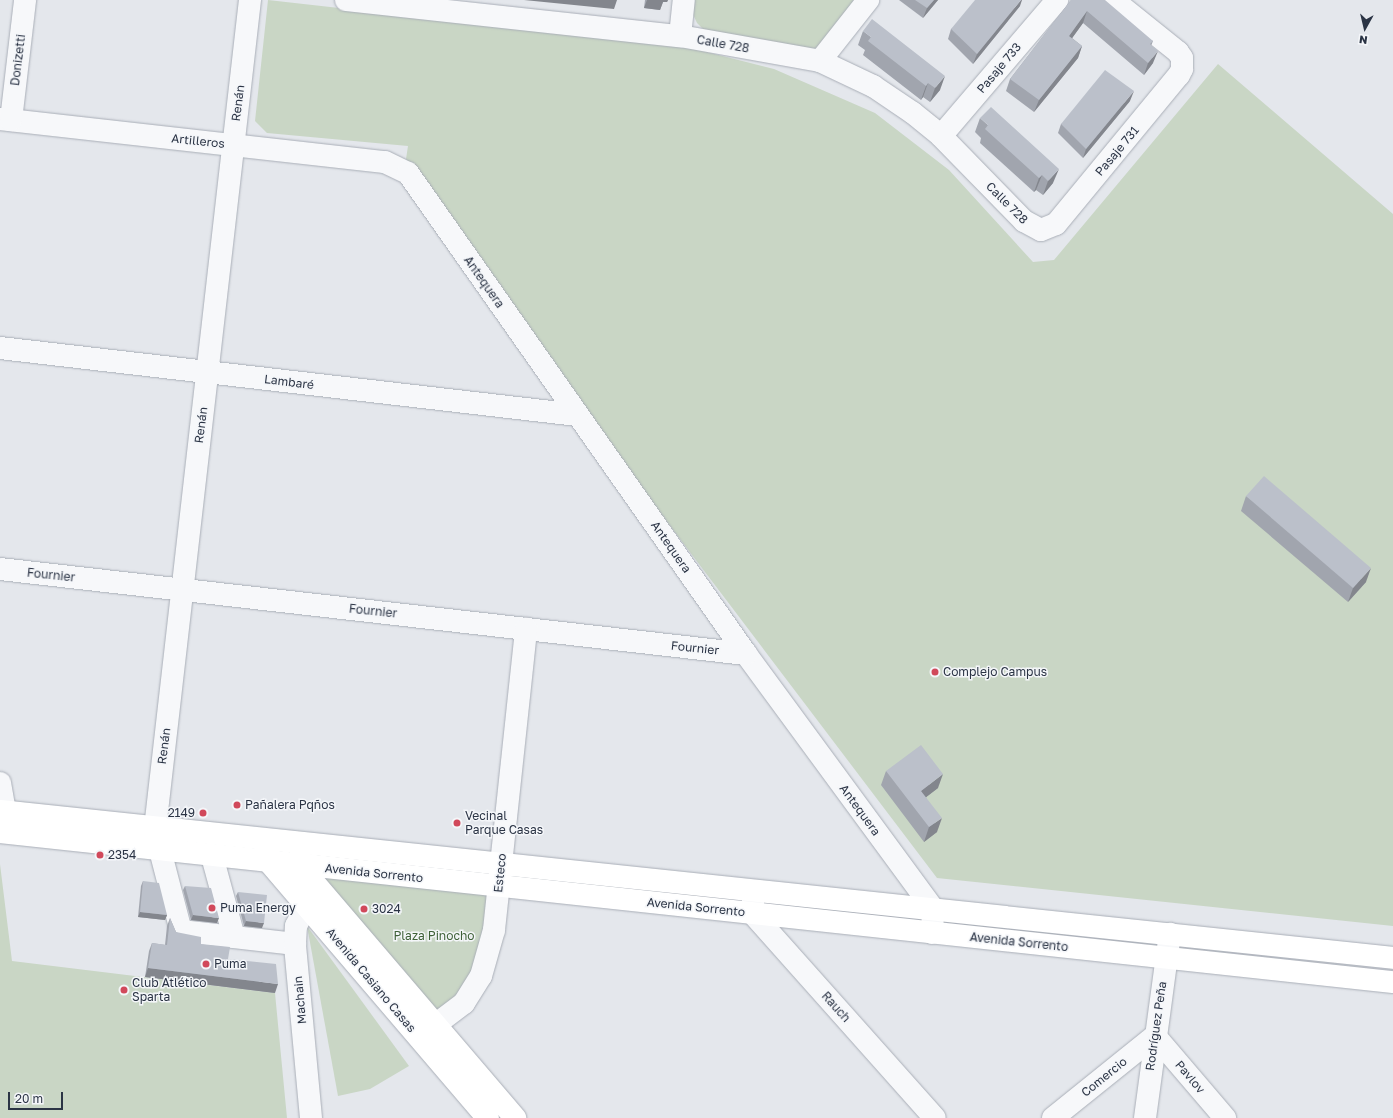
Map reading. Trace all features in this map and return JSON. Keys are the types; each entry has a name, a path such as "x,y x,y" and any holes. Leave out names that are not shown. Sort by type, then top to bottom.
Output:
{"main road":[{"name":"Avenida Sorrento","path":"4,822 155,826 1393,958"},
{"name":"Avenida Sorrento","path":"4,822 156,850 1393,982"},
{"path":"269,862 271,839"},
{"path":"299,865 301,842"},
{"name":"Avenida Casiano Casas","path":"269,862 314,897 436,1025 515,1118"},
{"name":"Avenida Casiano Casas","path":"299,865 314,897 488,1118"}],"street":[{"name":"Donizetti","path":"6,120 25,0"},
{"name":"Renán","path":"156,850 155,826 250,0"},
{"name":"Calle 728","path":"346,0 680,36 820,61 873,86 941,136 1024,221 1041,230"},
{"path":"680,36 684,0"},
{"path":"820,61 868,0"},
{"name":"Pasaje 733","path":"941,136 1058,0"},
{"name":"Pasaje 731","path":"1041,230 1056,224 1180,75 1183,63 1178,52 1113,0"},
{"name":"Artilleros","path":"6,120 385,162 396,165"},
{"name":"Antequera","path":"396,165 408,173 746,654 933,909"},
{"name":"Lambaré","path":"0,348 578,416"},
{"name":"Fournier","path":"0,569 746,654"},
{"name":"Esteco","path":"436,1025 464,1003 481,976 494,930 526,629"},
{"path":"0,783 4,822"},
{"path":"156,850 181,930 295,944"},
{"path":"212,856 234,937"},
{"path":"753,914 754,889"},
{"name":"Machain","path":"311,1118 295,944 296,926 314,897"},
{"path":"932,933 933,909"},
{"name":"Rauch","path":"753,914 935,1118"},
{"name":"Rodríguez Peña","path":"1145,1118 1170,934"},
{"name":"Comercio","path":"1053,1118 1155,1036"},
{"name":"Pavlov","path":"1155,1036 1225,1118"}],"green space":[{"path":"268,0 687,47 774,69 875,113 949,170 1033,262 1054,260 1218,64 1393,214 1393,926 937,878 595,427 406,159 408,146 267,133 255,121"},
{"path":"691,0 858,0 821,45 810,52 706,32 697,23 690,8"},
{"name":"Club Atlético Sparta","path":"0,864 12,961 275,993 287,1118 0,1118"},
{"name":"Plaza Pinocho","path":"299,865 498,886 481,976 435,1025"},
{"path":"307,926 409,1066 370,1089 338,1096"}],"building":[{"path":"915,0 934,0 927,8"},
{"path":"975,0 1021,0 977,54 951,29"},
{"path":"1071,0 1105,0 1153,41 1150,44 1158,51 1148,63 1087,11 1069,36 1082,46 1039,100 1010,79"},
{"path":"872,19 945,76 935,88 928,83 926,86 868,41 871,37 863,31"},
{"path":"1105,70 1134,91 1086,149 1061,124"},
{"path":"991,107 1059,169 1048,181 1042,175 1039,178 985,129 988,125 980,118"},
{"path":"1264,476 1371,568 1353,588 1246,496"},
{"path":"921,745 943,774 921,791 942,818 929,827 886,771"},
{"path":"143,881 159,883 167,915 140,912"},
{"path":"185,886 211,888 219,918 193,915"},
{"path":"238,892 267,895 264,923 246,921"},
{"path":"170,918 176,932 201,937 201,944 230,947 228,959 276,964 278,984 148,968 152,943 167,945"}],"place":[{"name":"Complejo Campus","path":"935,672"},
{"name":"Pañalera Pqños","path":"237,805"},
{"name":"2149","path":"203,813"},
{"name":"Vecinal Parque Casas","path":"457,823"},
{"name":"2354","path":"100,855"},
{"name":"Puma Energy","path":"212,908"},
{"name":"3024","path":"364,909"},
{"name":"Puma","path":"206,964"},
{"name":"Club Atlético Sparta","path":"124,990"}]}
